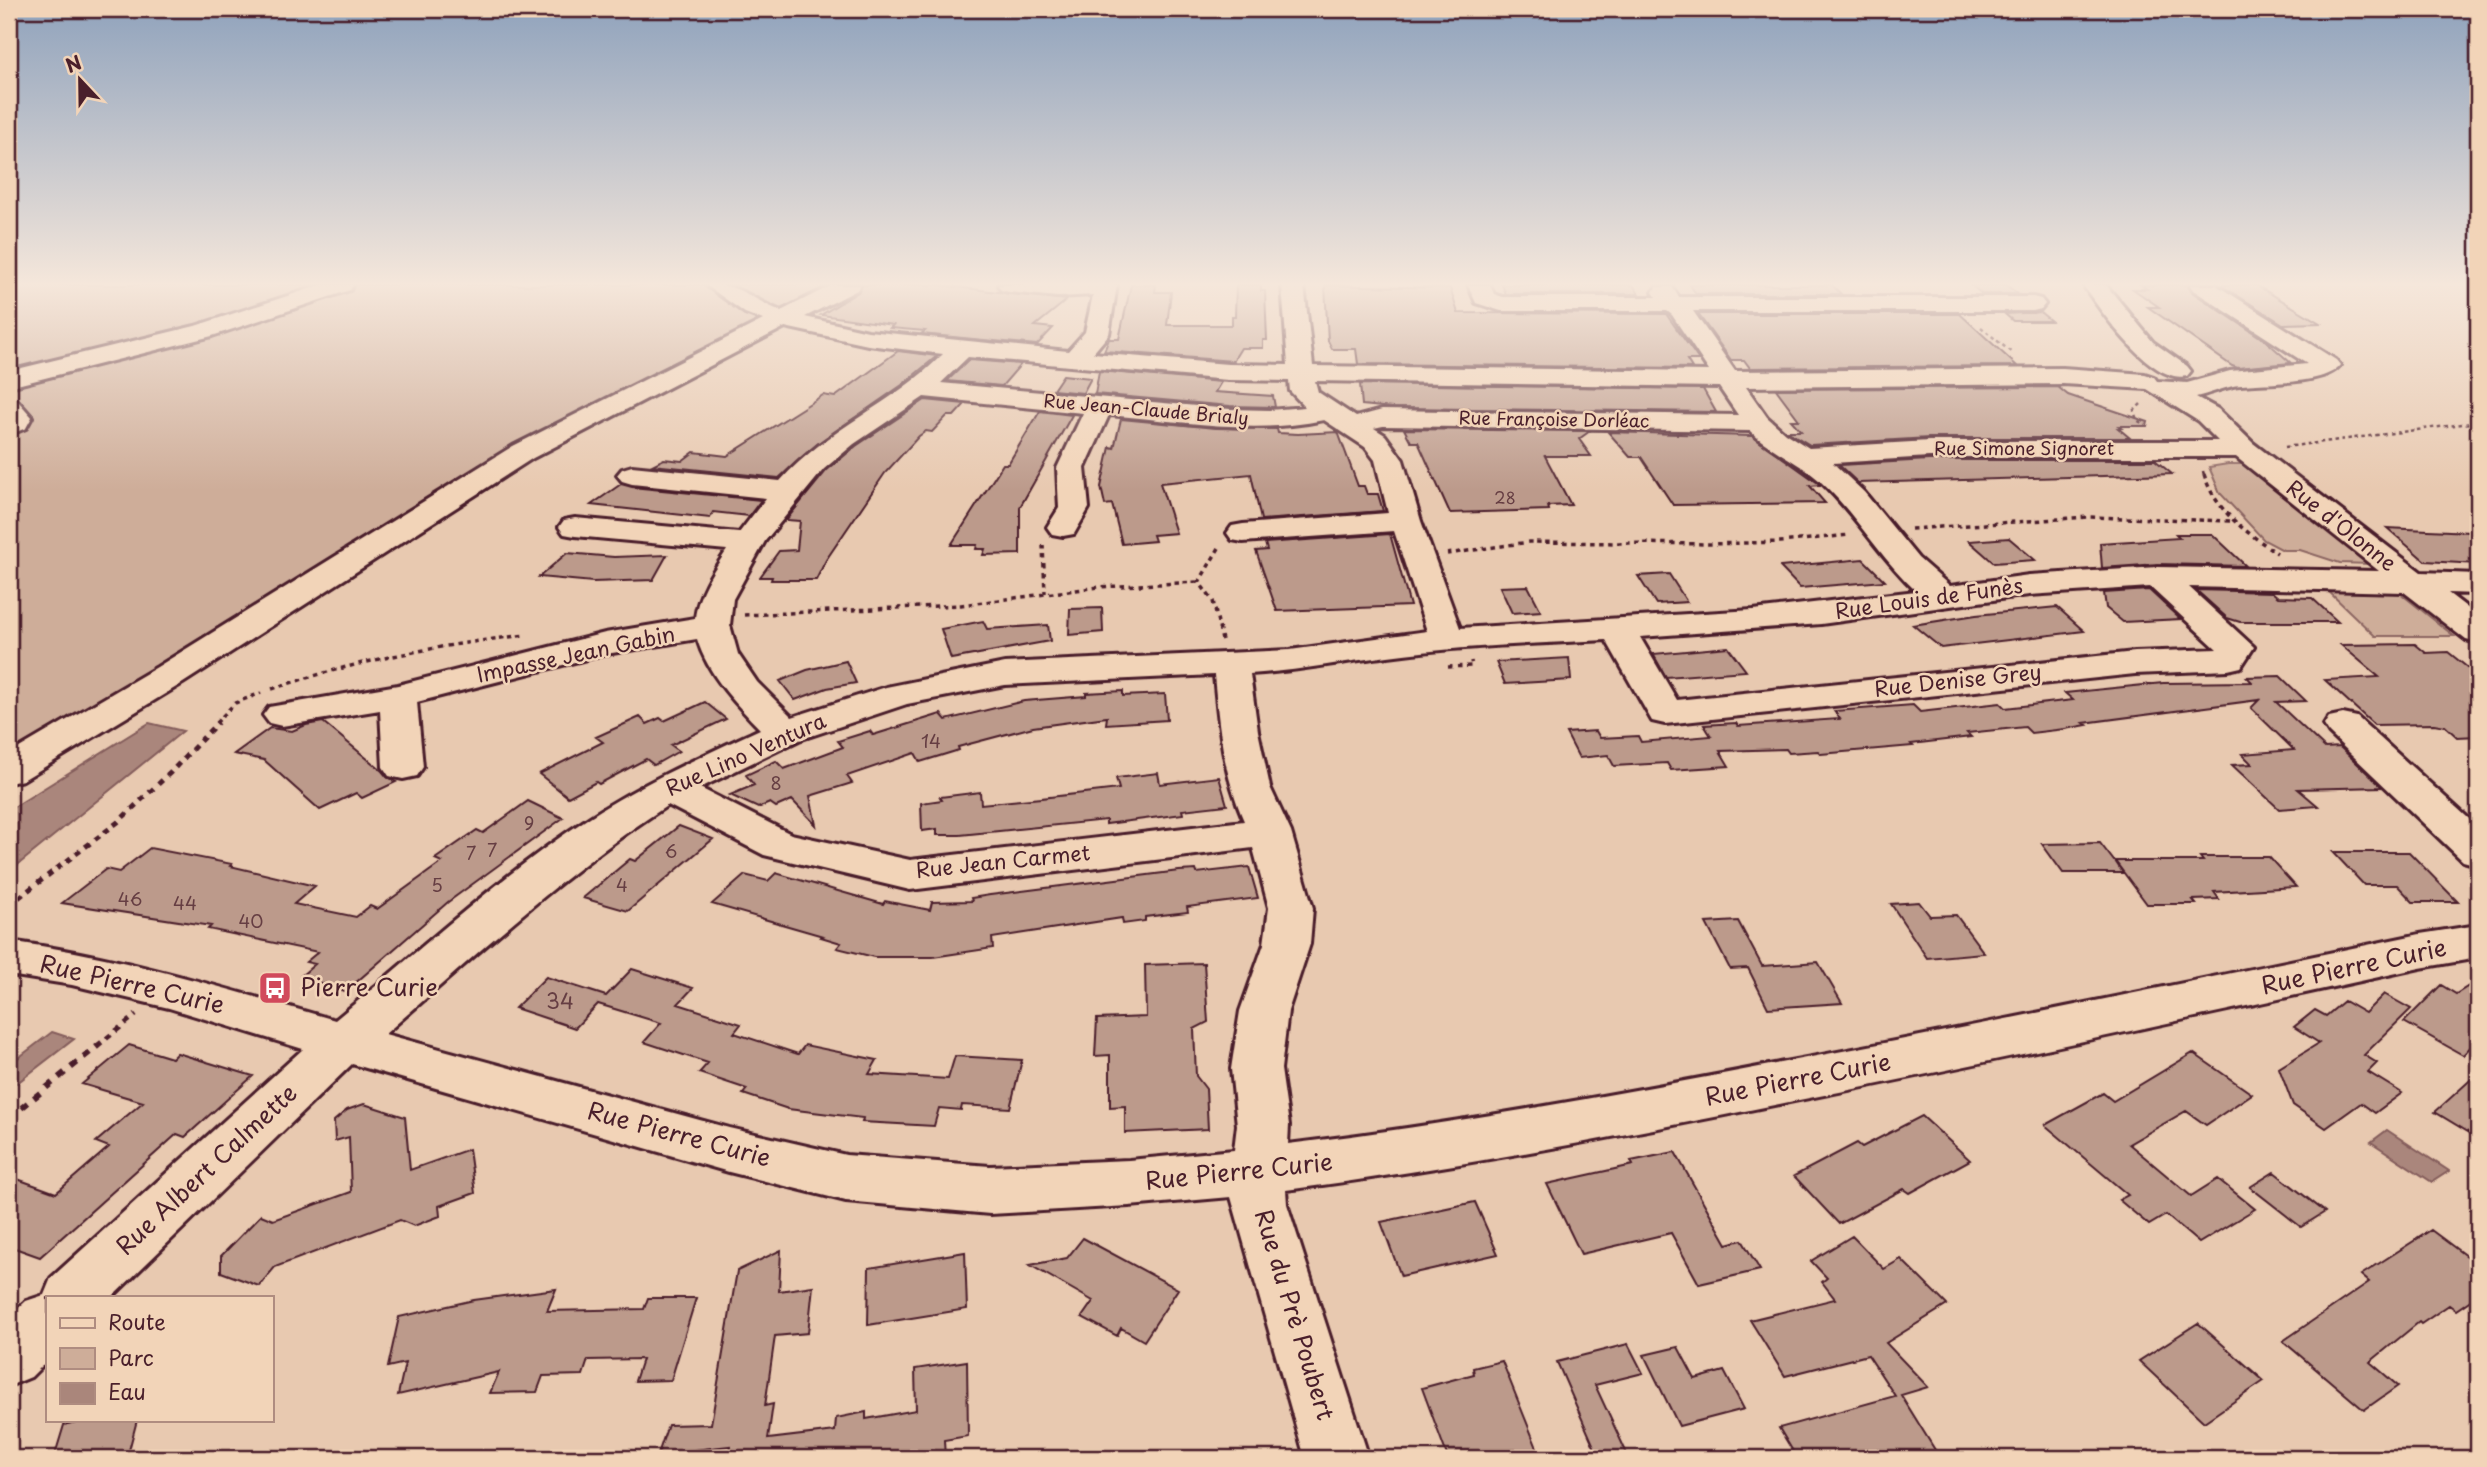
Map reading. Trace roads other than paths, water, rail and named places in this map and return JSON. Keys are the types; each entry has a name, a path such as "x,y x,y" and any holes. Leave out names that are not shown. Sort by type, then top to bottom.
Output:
{"street":[{"path":"11,381 117,353"},
{"path":"9,771 170,675 523,452 715,353"},
{"path":"785,732 731,673 720,654 712,626 714,608 722,585 799,477 826,452 920,389 957,353"},
{"path":"1012,353 1228,372 1301,374 1729,379 2081,377 2169,381 2230,379 2311,371 2328,365 2310,353"},
{"path":"1074,359 1079,353"},
{"path":"1299,353 1303,391 1375,441 1389,460 1406,521 1449,648"},
{"path":"1711,353 1757,423 1775,439 1829,473 1907,565 1942,596"},
{"name":"Rue d'Olonne","path":"2147,353 2169,381 2244,449 2478,633"},
{"name":"Rue Jean-Claude Brialy","path":"920,389 1099,407 1261,419 1340,418"},
{"path":"9,407 18,417 9,427"},
{"path":"1063,527 1074,508 1071,468 1099,407"},
{"name":"Rue Françoise Dorléac","path":"1340,418 1757,423"},
{"name":"Rue Simone Signoret","path":"1805,457 1929,449 2244,449"},
{"path":"632,475 788,491"},
{"path":"1242,533 1406,521"},
{"path":"575,527 750,543"},
{"name":"Rue Louis de Funès","path":"1449,648 1618,630 1821,614 2029,585 2158,577 2478,584"},
{"name":"Rue Denise Grey","path":"1618,630 1665,713 2122,665 2228,659 2236,647 2158,577"},
{"name":"Impasse Jean Gabin","path":"282,715 398,696 605,644 712,626"},
{"name":"Rue Lino Ventura","path":"342,1042 526,886 603,828 667,788 785,732 899,695 982,678 1081,669 1290,661 1388,645 1449,648"},
{"name":"Rue du Prè Poubert","path":"1231,664 1247,775 1270,832 1291,908 1287,944 1265,1011 1256,1069 1263,1125 1258,1171 1259,1204 1337,1458"},
{"path":"398,696 402,767"},
{"path":"2343,724 2478,851"},
{"name":"Rue Jean Carmet","path":"667,788 779,845 910,875 1270,832"},
{"name":"Rue Pierre Curie","path":"9,958 72,968 169,990 342,1042 729,1150 846,1178 990,1190 1129,1183 1258,1171 1408,1152 1553,1128 2045,1032 2406,954 2478,942"},
{"name":"Rue Albert Calmette","path":"67,1296 342,1042"}],"water":[{"path":"149,723 183,731 9,872 9,810"},
{"path":"52,1032 74,1039 17,1083 9,1080 9,1065"},
{"path":"2387,1130 2449,1171 2432,1182 2371,1142"}],"place":[{"name":"Pierre Curie","path":"275,988"}]}
